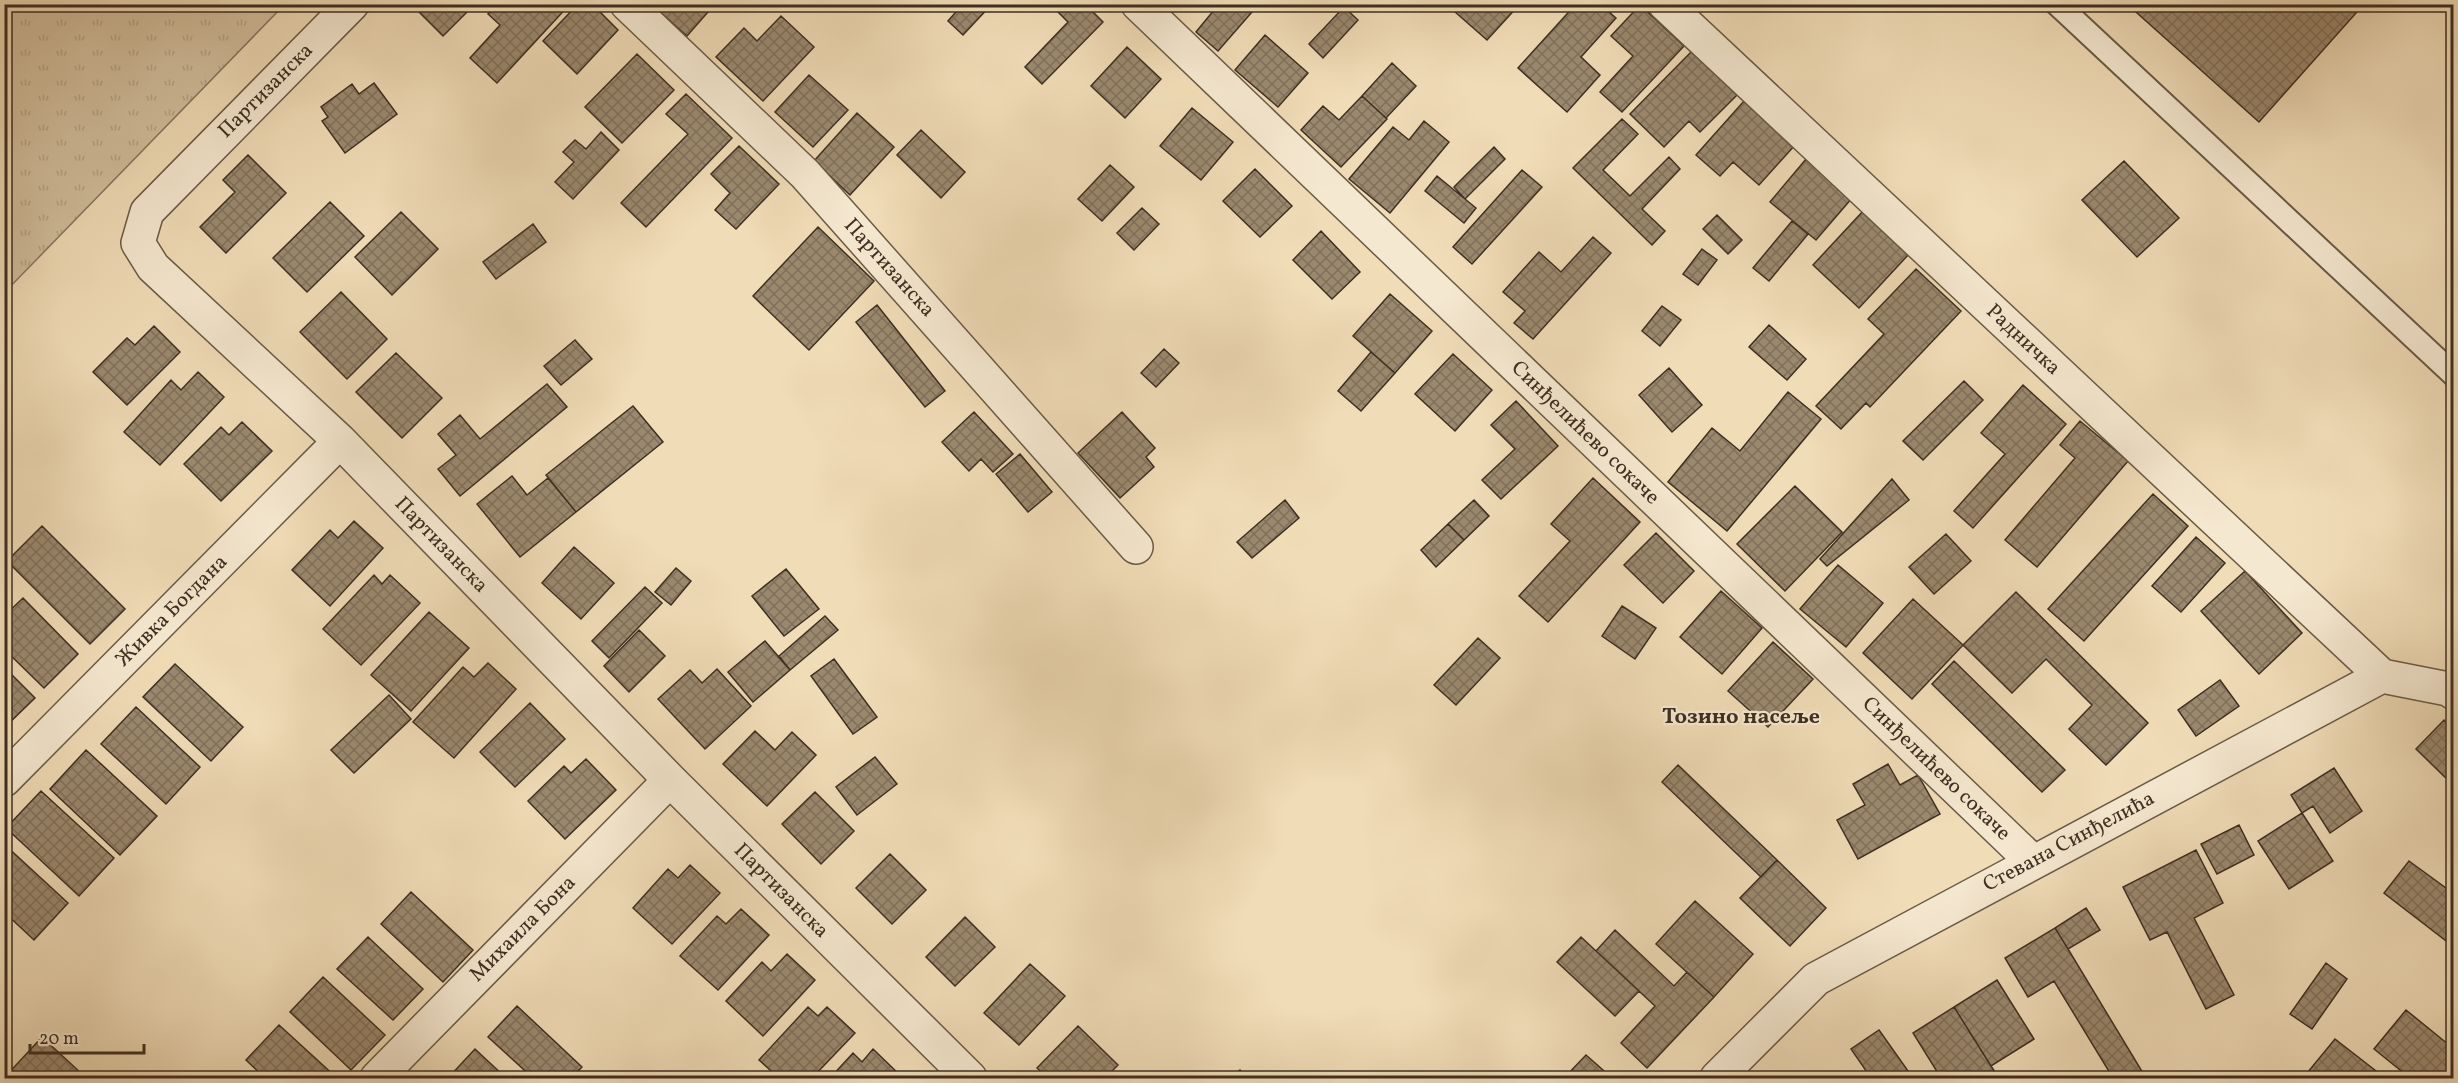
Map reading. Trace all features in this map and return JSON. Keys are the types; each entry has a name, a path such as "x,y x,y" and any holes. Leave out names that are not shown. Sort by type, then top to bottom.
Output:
{"street":[{"name":"Партизанска","path":"352,4 147,212 138,243 153,267 340,441 670,780 970,1078"},
{"name":"Партизанска","path":"627,4 805,174 1136,547"},
{"name":"Синђелићево сокаче","path":"1138,4 2032,862"},
{"name":"Радничка","path":"1665,4 2382,676"},
{"name":"Живка Богдана","path":"4,780 340,441"},
{"name":"Стевана Синђелића","path":"1716,1078 1816,978 2382,676"},
{"path":"2382,676 2448,689 2454,693"},
{"name":"Михаила Бона","path":"377,1078 670,780"}],"lane":[{"path":"2057,4 2454,375"}],"green space":[{"path":"4,5 284,5 5,292"}],"building":[{"path":"411,4 475,4 443,36"},
{"path":"496,4 570,4 497,83 470,58 500,25 488,14"},
{"path":"578,4 592,4 618,30 577,74 543,41"},
{"path":"667,4 715,4 687,36 660,12"},
{"path":"963,4 992,4 963,35 948,21"},
{"path":"1050,4 1085,4 1103,22 1042,84 1025,67 1068,22"},
{"path":"1219,4 1259,4 1218,51 1196,32"},
{"path":"1446,4 1518,4 1519,5 1487,40"},
{"path":"1576,4 1600,4 1616,18 1581,57 1600,75 1567,112 1518,68"},
{"path":"2127,4 2364,4 2259,122"},
{"path":"1640,5 1684,46 1622,112 1600,92 1633,56 1611,36"},
{"path":"1344,7 1358,20 1323,58 1309,44"},
{"path":"781,16 814,47 763,101 716,57 744,28 757,41"},
{"path":"1265,35 1308,73 1278,107 1235,70"},
{"path":"1127,47 1161,79 1125,118 1091,86"},
{"path":"1692,51 1737,95 1700,132 1689,121 1664,147 1630,114"},
{"path":"637,54 674,90 622,143 585,107"},
{"path":"1392,63 1416,86 1386,118 1362,96"},
{"path":"809,75 848,110 813,147 775,112"},
{"path":"374,83 397,114 345,153 322,121 328,117 321,107 352,84 359,94"},
{"path":"686,94 732,138 646,227 621,203 688,134 666,114"},
{"path":"1362,96 1387,119 1341,167 1301,130 1323,106 1339,120"},
{"path":"1744,101 1795,145 1759,185 1733,162 1720,176 1696,155"},
{"path":"1192,108 1233,142 1201,180 1160,146"},
{"path":"857,113 894,147 850,195 814,161"},
{"path":"1622,119 1638,134 1603,170 1630,196 1669,157 1680,169 1642,209 1665,231 1652,245 1573,168"},
{"path":"1424,121 1449,142 1390,213 1349,179 1393,127 1409,140"},
{"path":"921,130 965,172 941,198 897,155"},
{"path":"601,132 619,150 573,199 555,182 574,162 563,152 575,140 586,149"},
{"path":"739,146 779,184 736,229 715,210 730,193 711,174"},
{"path":"1494,147 1505,159 1465,199 1454,187"},
{"path":"248,155 286,193 226,253 200,227 235,192 223,180"},
{"path":"1806,159 1852,198 1816,240 1770,202"},
{"path":"2124,161 2179,218 2137,257 2082,200"},
{"path":"1110,165 1134,187 1102,221 1078,199"},
{"path":"1255,169 1292,206 1260,237 1223,201"},
{"path":"1522,170 1542,187 1472,264 1453,247"},
{"path":"1437,176 1476,208 1464,223 1425,191"},
{"path":"330,202 364,236 307,292 273,258"},
{"path":"1142,208 1159,224 1134,250 1117,233"},
{"path":"1863,211 1909,254 1859,308 1813,265"},
{"path":"401,212 438,249 392,295 355,257"},
{"path":"1717,215 1742,240 1728,254 1703,229"},
{"path":"1792,221 1808,234 1769,281 1753,268"},
{"path":"533,224 546,242 496,279 483,262"},
{"path":"818,227 874,281 809,350 753,296"},
{"path":"1321,231 1360,272 1332,299 1293,260"},
{"path":"1593,237 1611,253 1533,339 1514,323 1525,311 1503,292 1539,252 1561,272"},
{"path":"1702,249 1717,260 1698,285 1683,274"},
{"path":"1916,269 1961,311 1870,407 1866,403 1841,429 1816,406 1884,334 1868,319"},
{"path":"341,292 387,339 347,379 300,332"},
{"path":"1390,294 1432,331 1395,373 1353,336"},
{"path":"877,305 945,391 925,407 856,322"},
{"path":"1662,306 1681,320 1660,346 1642,331"},
{"path":"1769,325 1806,359 1787,380 1749,347"},
{"path":"154,326 180,352 127,405 93,372 127,338 135,345"},
{"path":"575,340 592,359 561,385 544,366"},
{"path":"1164,349 1179,363 1156,387 1141,373"},
{"path":"1371,352 1395,373 1361,411 1338,391"},
{"path":"396,353 442,398 402,438 356,392"},
{"path":"1453,354 1492,390 1455,431 1415,394"},
{"path":"1669,368 1702,405 1672,432 1639,395"},
{"path":"198,372 224,397 160,465 124,432 171,380 181,390"},
{"path":"1964,381 1983,400 1923,460 1903,441"},
{"path":"547,384 567,407 460,496 438,469 456,455 438,434 460,415 480,439"},
{"path":"2023,385 2066,424 1973,528 1954,511 2005,454 1981,433"},
{"path":"1788,392 1821,419 1727,531 1668,482 1712,428 1740,451"},
{"path":"1516,401 1558,446 1501,499 1482,480 1515,449 1491,425"},
{"path":"633,406 663,442 576,512 546,475"},
{"path":"974,412 1013,454 993,472 981,459 969,471 942,442"},
{"path":"1122,412 1155,448 1146,457 1154,467 1120,498 1078,453"},
{"path":"2080,421 2128,461 2037,567 2005,540 2075,458 2060,445"},
{"path":"242,422 272,451 221,501 184,464 221,427 229,435"},
{"path":"1020,454 1052,492 1028,512 996,474"},
{"path":"512,476 527,495 548,478 576,512 520,557 477,504"},
{"path":"1593,478 1640,522 1548,622 1519,596 1570,541 1551,524"},
{"path":"1892,479 1909,500 1827,566 1820,559"},
{"path":"1795,486 1842,532 1785,591 1737,544"},
{"path":"2153,494 2188,526 2084,641 2048,609"},
{"path":"1285,500 1299,518 1252,558 1237,542"},
{"path":"1474,500 1489,516 1464,540 1448,524"},
{"path":"354,521 383,548 330,606 292,570 330,530 338,538"},
{"path":"1448,524 1464,540 1436,567 1421,550"},
{"path":"42,526 125,609 90,644 7,561"},
{"path":"1656,533 1694,571 1663,603 1624,565"},
{"path":"1946,534 1971,561 1934,594 1909,567"},
{"path":"2196,537 2225,563 2181,612 2152,586"},
{"path":"574,547 614,583 581,619 542,583"},
{"path":"1838,565 1883,603 1846,647 1800,609"},
{"path":"676,568 691,581 671,605 655,592"},
{"path":"786,569 819,609 784,636 752,596"},
{"path":"2245,571 2302,633 2259,674 2201,611"},
{"path":"374,575 382,584 390,575 420,603 361,665 323,629"},
{"path":"645,587 662,603 609,658 592,641"},
{"path":"1721,591 1762,628 1722,674 1680,637"},
{"path":"2016,592 2148,723 2106,765 2069,729 2092,705 2046,659 2012,693 1963,645"},
{"path":"23,598 78,654 44,688 4,649 4,616"},
{"path":"1913,599 1963,645 1912,699 1863,653"},
{"path":"1622,606 1656,628 1635,659 1602,636"},
{"path":"429,612 469,648 411,711 371,675"},
{"path":"825,616 838,630 790,670 779,656"},
{"path":"639,630 665,656 629,692 604,666"},
{"path":"1478,638 1500,658 1456,705 1434,685"},
{"path":"765,641 790,670 753,702 728,672"},
{"path":"1773,642 1813,679 1768,727 1728,691"},
{"path":"834,659 877,717 853,734 811,676"},
{"path":"1954,661 2065,770 2042,792 1932,684"},
{"path":"488,663 516,689 454,758 413,722 463,667 474,677"},
{"path":"175,664 243,727 211,761 143,697"},
{"path":"4,667 35,698 4,728"},
{"path":"717,669 751,706 705,749 658,699 690,670 702,683"},
{"path":"2220,680 2239,706 2196,736 2178,710"},
{"path":"389,695 411,719 354,773 331,750"},
{"path":"530,703 565,739 515,787 480,752"},
{"path":"136,707 200,767 166,804 101,744"},
{"path":"2444,720 2454,730 2454,786 2416,749"},
{"path":"755,731 775,750 792,732 816,755 767,806 723,764"},
{"path":"86,750 157,816 120,855 50,789"},
{"path":"875,757 897,784 857,815 836,787"},
{"path":"586,759 616,790 565,839 528,801 564,766 571,773"},
{"path":"1888,764 1900,785 1918,775 1940,814 1858,859 1837,820 1865,805 1853,784"},
{"path":"1678,765 1777,860 1761,877 1662,782"},
{"path":"2334,768 2362,811 2330,833 2313,806 2302,813 2291,795"},
{"path":"41,791 114,858 79,896 6,828"},
{"path":"815,792 854,831 821,864 782,824"},
{"path":"2302,813 2333,861 2289,889 2258,841"},
{"path":"2239,825 2254,855 2217,874 2201,844"},
{"path":"4,844 68,903 34,940 4,912"},
{"path":"2196,850 2223,903 2194,918 2234,995 2206,1009 2167,932 2150,940 2123,887"},
{"path":"890,854 926,890 892,924 856,888"},
{"path":"1777,860 1826,908 1790,946 1740,898"},
{"path":"2409,861 2454,894 2454,947 2384,893"},
{"path":"690,865 720,893 672,944 633,908 668,869 678,878"},
{"path":"411,892 473,950 443,982 381,924"},
{"path":"1695,901 1753,954 1714,997 1656,944"},
{"path":"2086,908 2100,930 2068,949 2055,928"},
{"path":"741,909 769,935 718,990 680,956 717,916 726,924"},
{"path":"965,917 995,947 955,986 926,957"},
{"path":"2055,928 2146,1078 2113,1078 2054,981 2028,997 2005,958"},
{"path":"1615,930 1674,986 1687,972 1714,997 1647,1068 1621,1043 1655,1006 1596,951"},
{"path":"4,934 11,940 4,947"},
{"path":"368,937 423,989 393,1020 337,969"},
{"path":"1581,937 1639,991 1615,1016 1557,962"},
{"path":"787,954 815,980 763,1036 726,1001 762,962 771,971"},
{"path":"2326,963 2347,979 2312,1029 2290,1014"},
{"path":"1030,964 1065,996 1019,1045 984,1013"},
{"path":"323,977 385,1035 351,1070 290,1012"},
{"path":"1997,980 2034,1039 1991,1066 1954,1007"},
{"path":"517,1006 582,1067 571,1078 533,1078 488,1037"},
{"path":"808,1007 818,1016 827,1007 855,1033 812,1078 779,1078 759,1060"},
{"path":"1954,1007 1999,1078 1941,1078 1913,1033"},
{"path":"2406,1010 2454,1049 2454,1062 2440,1078 2410,1078 2374,1049"},
{"path":"279,1025 337,1078 265,1078 246,1060"},
{"path":"1078,1026 1118,1065 1105,1078 1048,1078 1037,1068"},
{"path":"1879,1030 1913,1078 1871,1078 1851,1049"},
{"path":"42,1037 83,1075 80,1078 4,1078"},
{"path":"2335,1039 2385,1078 2303,1078"},
{"path":"475,1049 506,1078 448,1078"},
{"path":"873,1049 903,1078 830,1078 853,1053 862,1062"},
{"path":"1586,1055 1612,1078 1565,1077"},
{"path":"1240,1070 1247,1078 1228,1078"},
{"path":"235,1072 242,1078 229,1078"}],"district":[{"name":"Тозино насеље","path":"1741,717"}]}
